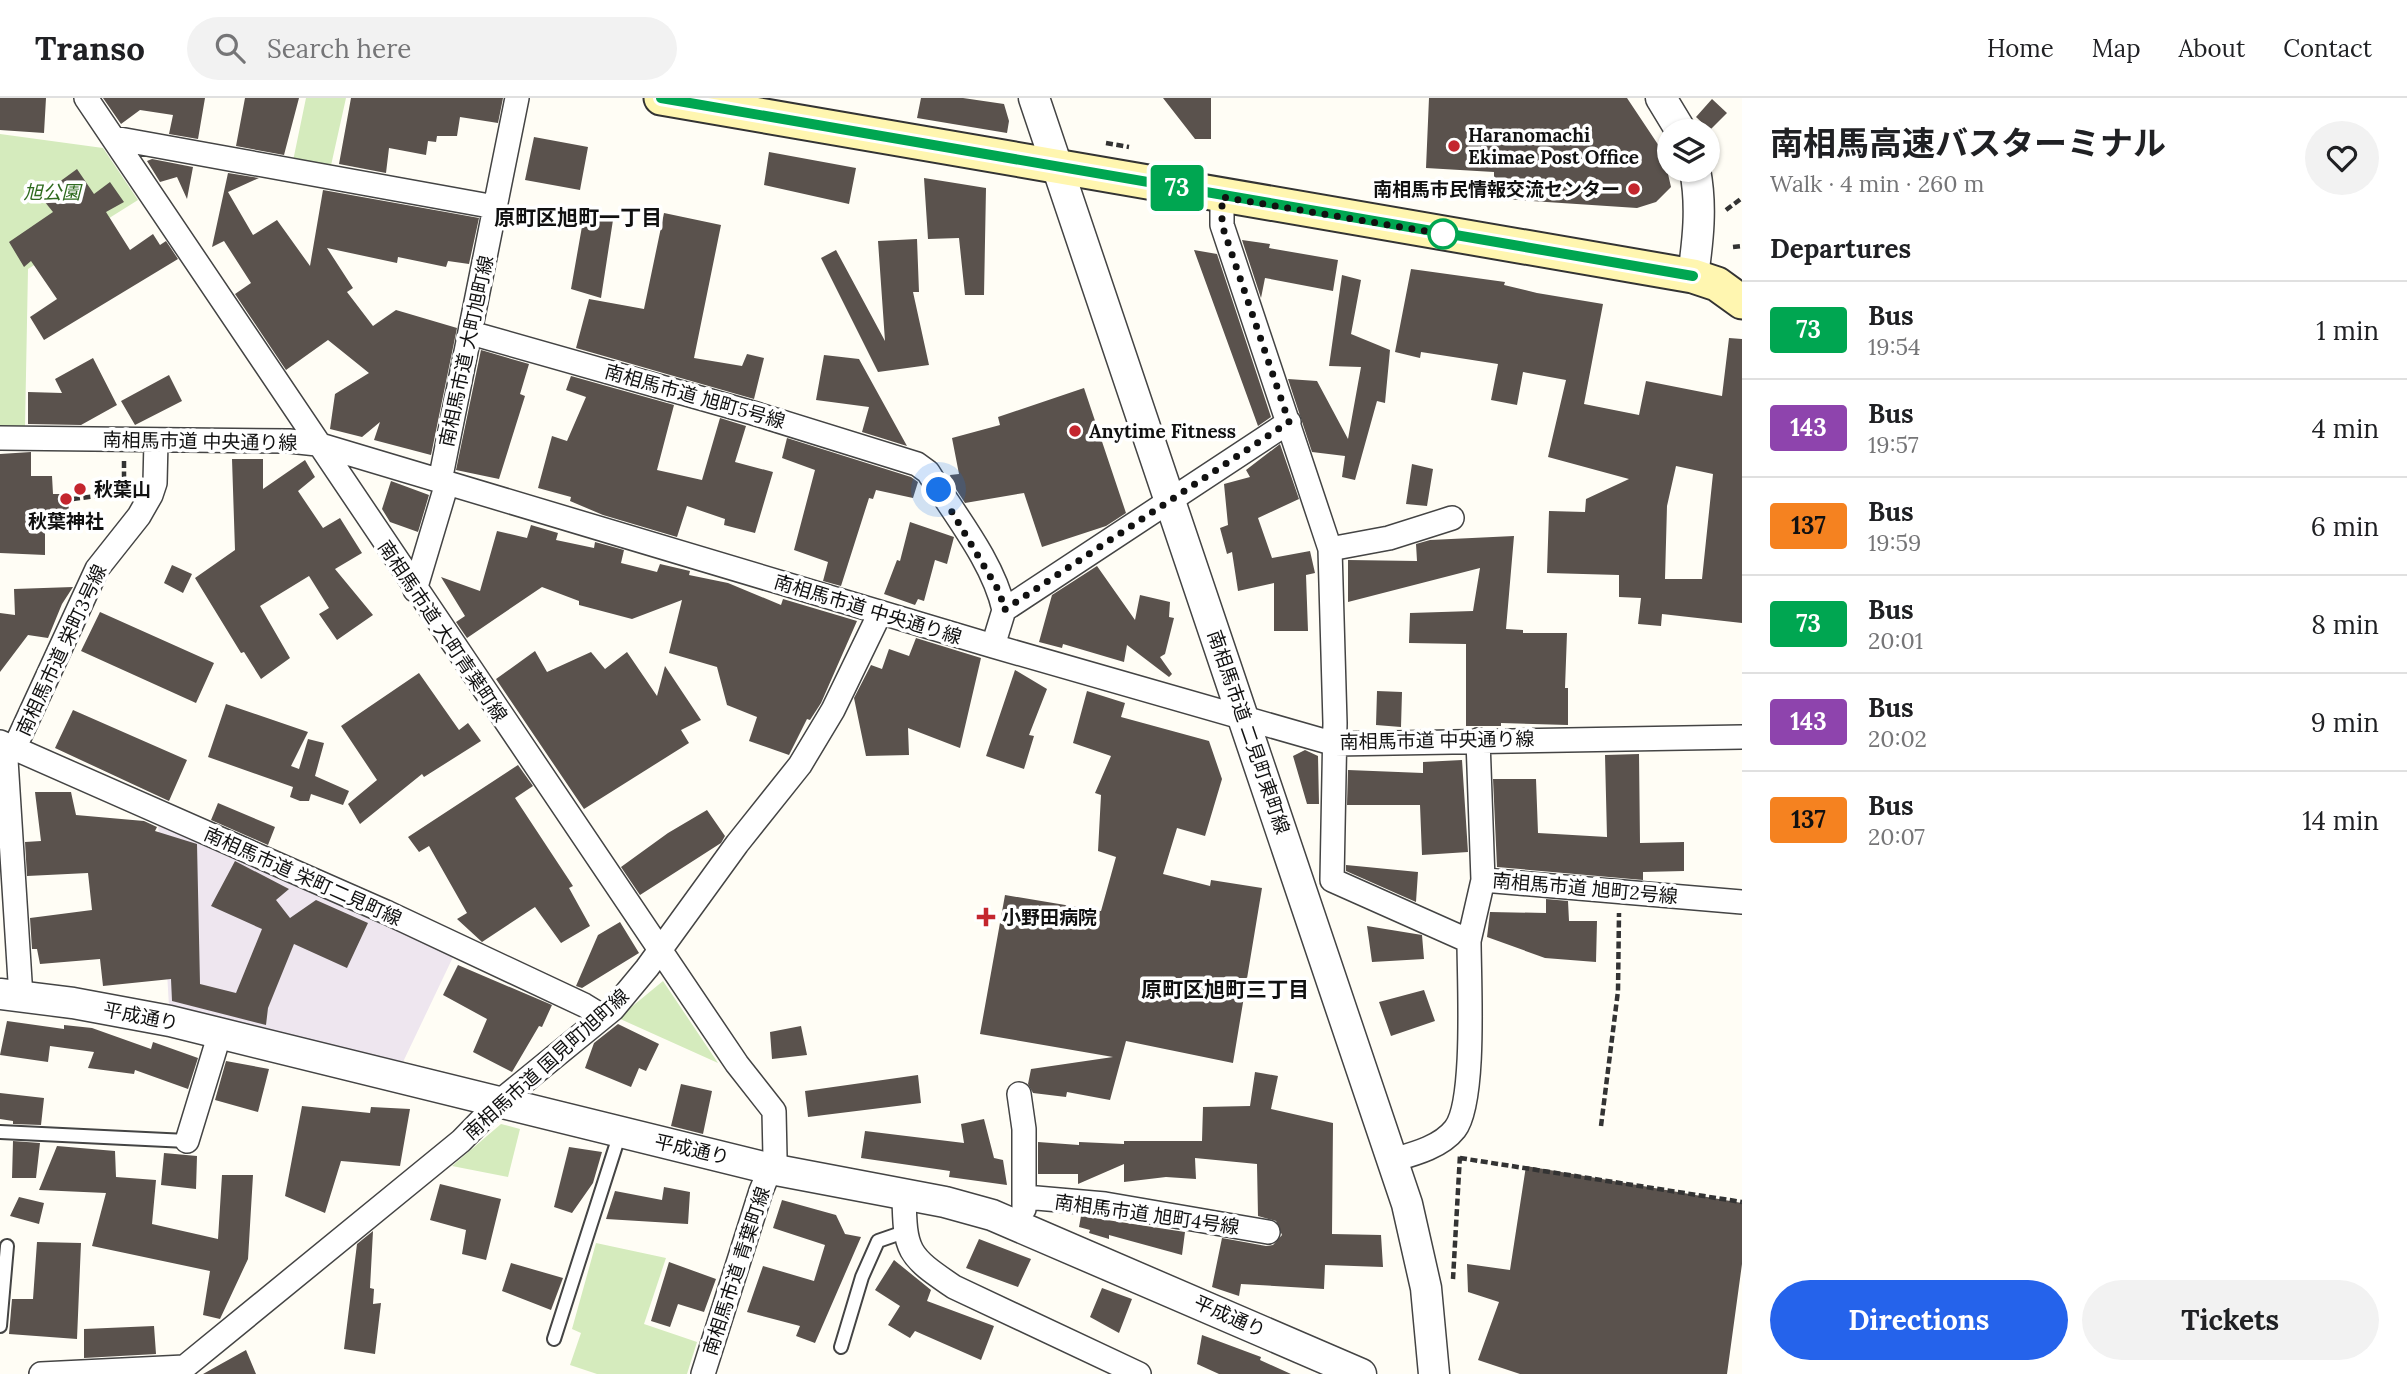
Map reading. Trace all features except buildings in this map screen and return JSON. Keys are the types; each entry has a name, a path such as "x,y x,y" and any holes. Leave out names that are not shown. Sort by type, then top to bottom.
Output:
{"main road":[{"path":"661,98 1721,286"}],"street":[{"name":"南相馬市道 大町青葉町線","path":"86,98 415,590 737,1064 774,1111 776,1145 771,1169"},
{"name":"南相馬市道 大町旭町線","path":"415,590 443,482 517,98"},
{"name":"南相馬市道 二見町東町線","path":"1034,98 1392,1160 1419,1249 1434,1374"},
{"path":"1661,98 1674,119"},
{"path":"114,138 495,207"},
{"path":"1697,182 1699,232 1721,286"},
{"path":"1222,197 1222,225 1330,549 1335,744 1332,880"},
{"name":"南相馬市道 旭町5号線","path":"471,332 917,464 928,472 976,550 1000,593 1004,610"},
{"path":"993,646 1004,610 1289,422"},
{"name":"南相馬市道 中央通り線","path":"0,438 289,441 317,444 993,646 1335,744 1742,737"},
{"name":"南相馬市道 栄町3号線","path":"6,745 97,569 139,516 153,489 156,441"},
{"path":"1330,549 1389,538 1452,518"},
{"name":"南相馬市道 国見町旭町線","path":"180,1371 461,1141 499,1102 613,1009 806,756 833,710 880,612"},
{"name":"南相馬市道 旭町2号線","path":"1478,740 1483,880 1742,902"},
{"path":"6,745 11,995"},
{"name":"南相馬市道 栄町二見町線","path":"6,745 398,918 583,1005 602,1017"},
{"path":"1301,886 1332,880 1469,942"},
{"path":"1392,1160 1414,1154 1443,1140 1455,1129 1463,1114 1469,1019 1469,942 1483,880"},
{"name":"平成通り","path":"11,995 122,1011 771,1169 945,1202 1023,1226 1361,1374"},
{"path":"187,1141 219,1033"},
{"path":"1019,1094 1024,1129 1023,1226"},
{"name":"南相馬市道 青葉町線","path":"703,1374 761,1191 771,1169"},
{"path":"904,1195 904,1232 910,1251 920,1262 954,1287 1139,1374"},
{"name":"南相馬市道 旭町4号線","path":"1025,1197 1105,1204 1268,1232"},
{"path":"41,1374 180,1371"}],"lane":[{"path":"0,1132 187,1141"},
{"path":"554,1339 620,1132"},
{"path":"841,1348 862,1276 877,1241 904,1232"},
{"path":"0,1326 7,1246"}],"path":[{"path":"1726,210 1740,200"},
{"path":"1733,247 1742,246"},
{"path":"124,461 124,493"},
{"path":"73,499 153,489"},
{"path":"1601,1126 1618,991 1620,891"},
{"path":"1452,1290 1460,1156 1742,1202"}],"shaded area":[{"path":"158,823 454,955 403,1062 169,1006"}],"green space":[{"path":"306,98 346,98 330,170 293,161"},
{"name":"旭公園","path":"0,134 103,148 138,200 28,269 25,427 0,426"},
{"path":"663,981 718,1063 618,1018"},
{"path":"501,1124 520,1129 508,1177 452,1166"},
{"path":"596,1243 666,1258 644,1324 697,1342 687,1374 597,1374 570,1365 581,1333 572,1329"}],"bus line":[{"name":"73","path":"661,98 1222,197 1693,276"}],"place":[{"name":"Haranomachi Ekimae Post Office","path":"1454,146"},
{"name":"南相馬市民情報交流センター","path":"1634,189"},
{"name":"Anytime Fitness","path":"1075,431"},
{"name":"秋葉山","path":"80,489"},
{"name":"秋葉神社","path":"66,499"},
{"name":"小野田病院","path":"986,917"}],"district":[{"name":"原町区旭町一丁目","path":"578,217"},
{"name":"原町区旭町三丁目","path":"1225,989"}],"route":[{"path":"939,490 1000,593 1004,610 1289,422 1222,225 1222,197 1443,234"}]}
